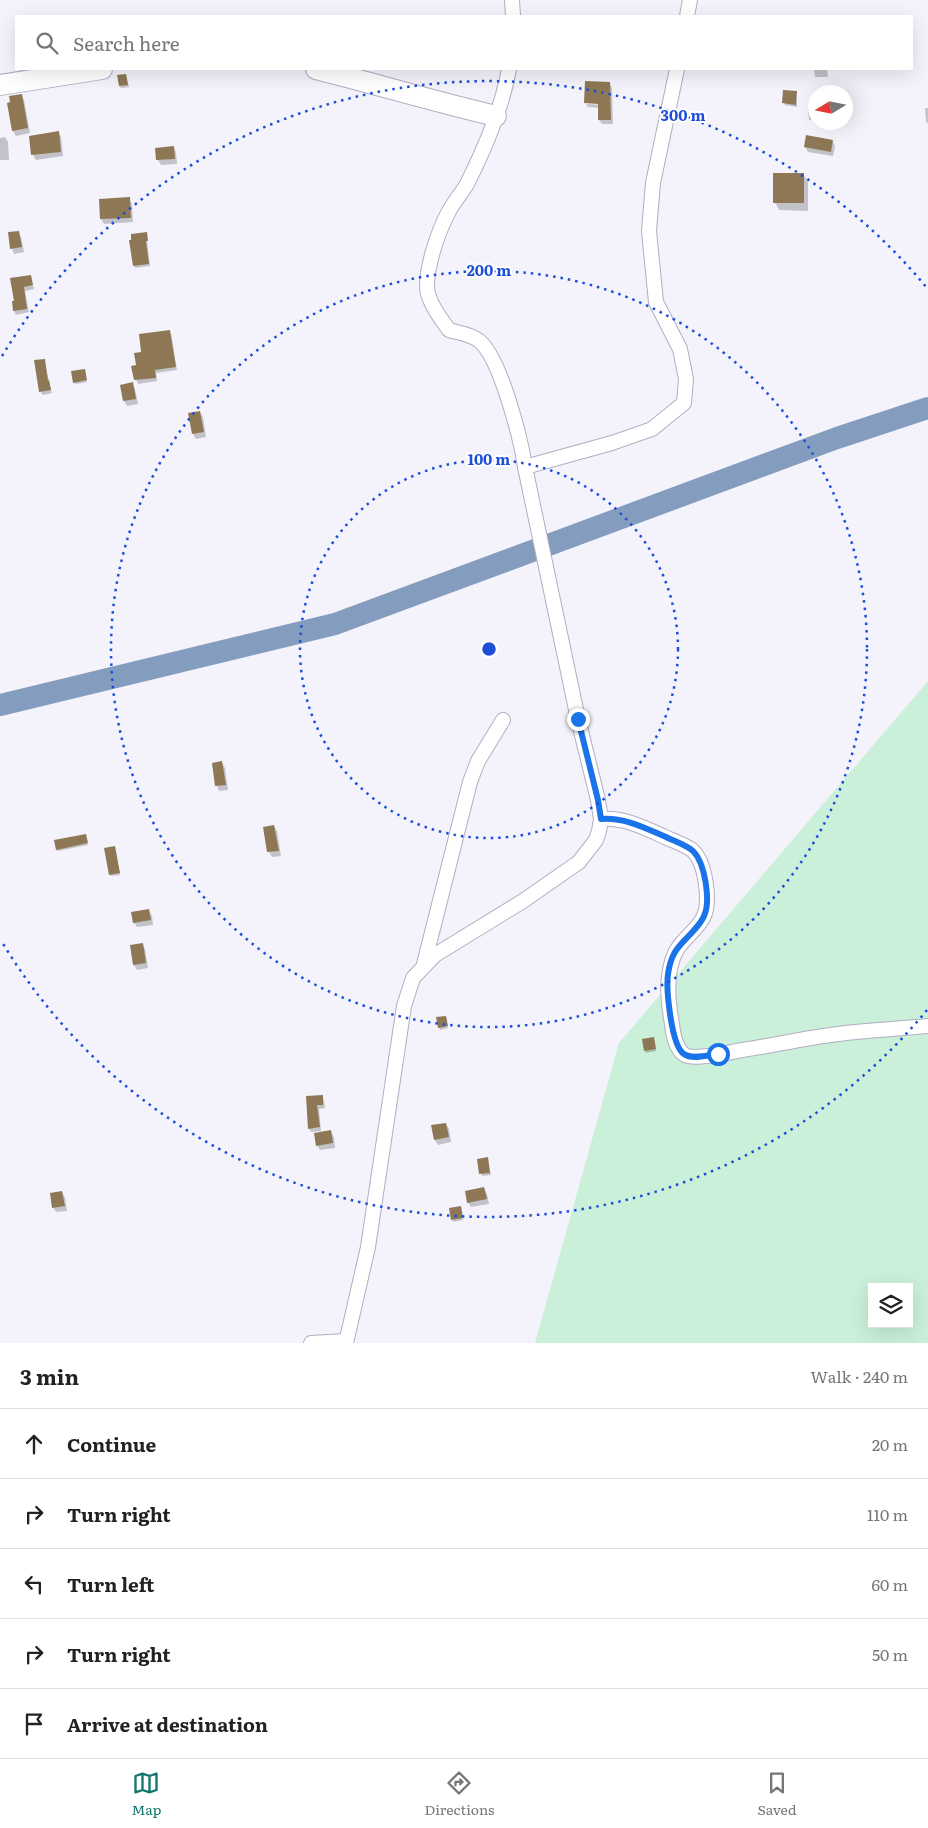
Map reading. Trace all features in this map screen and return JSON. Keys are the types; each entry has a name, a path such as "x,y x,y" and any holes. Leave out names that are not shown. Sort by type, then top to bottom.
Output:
{"street":[{"path":"512,0 513,15"},
{"path":"687,15 690,0"},
{"path":"0,85 96,70"},
{"path":"320,70 496,116"},
{"path":"311,1343 346,1342 368,1247 404,1006 413,978 435,955 523,901 579,862 596,840 601,819 578,719 521,445 512,411 494,362 480,341 468,335 449,330 436,312 427,288 432,253 448,213 466,185 488,139 506,88 509,70"},
{"path":"526,468 612,444 652,428 684,402 686,379 680,349 656,302 649,231 653,183 677,70"},
{"path":"424,965 470,782 478,761 503,720"},
{"path":"601,819 615,818 640,826 692,850 701,862 707,907 699,925 675,952 668,974 674,1036 684,1055 693,1057 837,1034 928,1026"}],"green space":[{"path":"928,681 928,1343 535,1343 619,1043"}],"building":[{"path":"126,74 128,85 119,86 117,75"},
{"path":"585,81 610,82 611,120 598,120 598,104 584,103"},
{"path":"783,90 797,91 796,105 782,103"},
{"path":"22,94 28,128 12,131 7,103 10,102 9,96"},
{"path":"59,131 61,152 31,155 29,136"},
{"path":"806,135 833,140 831,152 804,147"},
{"path":"174,146 175,159 156,160 155,148"},
{"path":"773,173 804,173 804,203 773,203"},
{"path":"130,197 131,218 100,219 99,199"},
{"path":"19,231 22,247 10,249 8,232"},
{"path":"147,232 148,241 146,241 149,264 133,266 129,240 131,240 131,234"},
{"path":"31,275 33,285 24,287 27,309 13,311 12,301 14,301 10,278"},
{"path":"170,330 176,367 155,370 156,378 134,380 131,366 136,365 134,353 141,352 139,334"},
{"path":"45,359 51,390 39,392 34,360"},
{"path":"85,369 87,380 73,383 71,371"},
{"path":"133,382 136,399 123,401 120,385"},
{"path":"200,411 204,432 192,434 188,413"},
{"path":"222,761 226,785 215,786 212,763"},
{"path":"274,825 279,851 267,852 263,827"},
{"path":"86,834 88,843 56,850 54,840"},
{"path":"115,846 120,873 109,875 104,848"},
{"path":"149,909 151,920 133,923 131,912"},
{"path":"143,943 146,963 133,965 130,945"},
{"path":"446,1016 448,1026 438,1028 436,1017"},
{"path":"654,1037 656,1049 644,1051 642,1039"},
{"path":"323,1095 323,1105 317,1105 320,1127 308,1129 306,1096"},
{"path":"446,1123 449,1137 434,1140 431,1125"},
{"path":"331,1130 333,1143 316,1146 314,1133"},
{"path":"488,1157 490,1173 479,1174 477,1159"},
{"path":"484,1187 487,1199 467,1203 465,1191"},
{"path":"62,1191 65,1206 52,1208 50,1193"},
{"path":"461,1206 463,1218 451,1220 449,1208"}],"waterway":[{"path":"0,705 335,624 837,438 928,408"}],"route":[{"path":"578,719 601,819 615,818 633,823 692,850 701,862 707,907 699,925 675,952 668,974 670,1010 674,1036 684,1055 693,1057 718,1054"}]}
